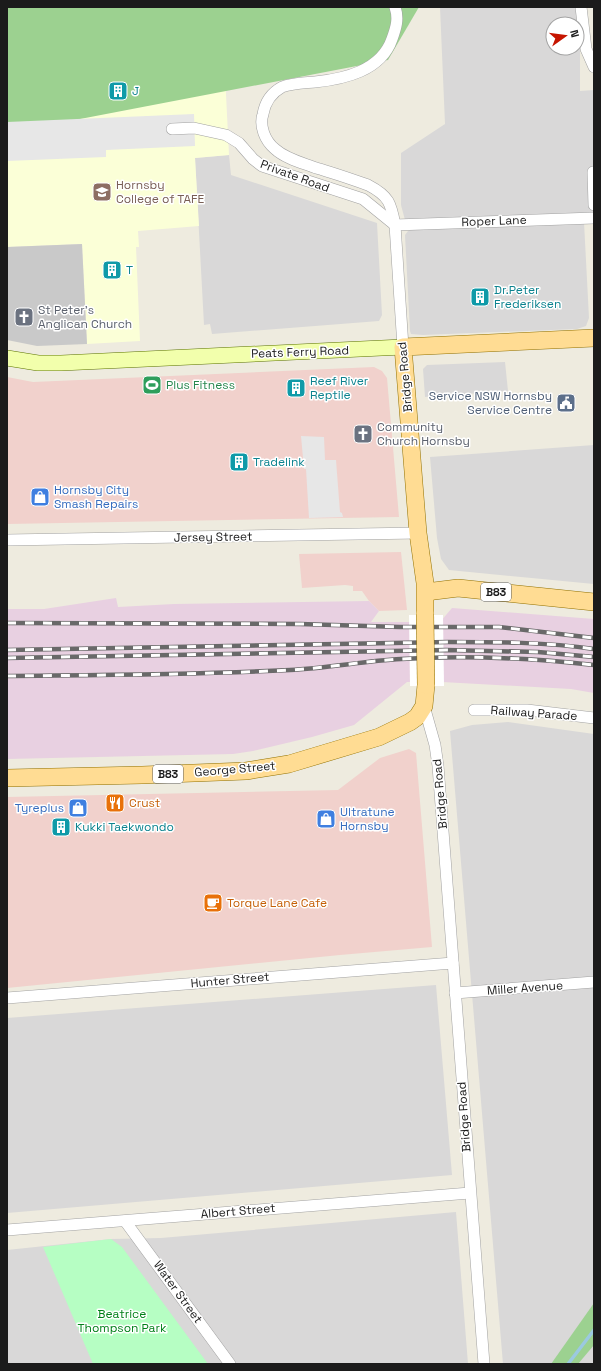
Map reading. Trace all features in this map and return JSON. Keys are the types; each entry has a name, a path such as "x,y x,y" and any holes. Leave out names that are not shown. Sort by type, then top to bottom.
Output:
{"main road":[{"name":"Peats Ferry Road","path":"7,358 30,362 55,363 594,338"},
{"name":"Bridge Road","path":"403,347 418,533 426,592 426,685 424,706"},
{"name":"B83","path":"426,592 458,588 594,602"},
{"name":"George Street","path":"7,778 142,775 246,770 288,764 326,754 384,734 410,722 417,717 424,706"}],"street":[{"name":"Bridge Road","path":"395,7 397,14 397,28 390,47 376,64 355,74 335,80 293,84 281,88 272,95 265,105 262,117 263,130 268,141 275,150 300,162 368,185 379,191 391,205 395,225 403,347"},
{"path":"581,7 586,49 594,67"},
{"name":"Private Road","path":"172,129 194,128 226,135 239,143 253,159 262,166 363,199 395,225"},
{"path":"593,172 594,206"},
{"name":"Roper Lane","path":"395,225 594,218"},
{"name":"Jersey Street","path":"7,540 418,533"},
{"name":"Bridge Road","path":"424,706 435,745 438,766 484,1364"},
{"name":"Railway Parade","path":"474,710 527,710 594,718"},
{"name":"Hunter Street","path":"7,998 453,964"},
{"name":"Miller Avenue","path":"455,993 594,982"},
{"name":"Albert Street","path":"7,1230 470,1193"},
{"name":"Water Street","path":"125,1220 230,1364"}],"shaded area":[{"name":"Hornsby College of TAFE","path":"7,7 224,54 229,155 195,158 199,226 138,231 139,247 136,247 140,341 87,344 82,244 7,247"},
{"path":"440,7 576,7 577,16 545,16 545,56 580,56 580,91 594,90 594,213 491,216 407,221 405,220 401,205 401,153 445,124"},
{"path":"194,114 195,146 106,150 106,157 7,161 7,122"},
{"path":"229,155 231,175 377,223 382,315 379,321 212,334 210,324 204,325 195,158"},
{"path":"584,222 589,318 586,326 577,329 423,335 411,334 405,235 411,229"},
{"path":"82,244 87,344 37,346 7,340 7,247"},
{"path":"505,362 508,391 425,397 423,369 427,365"},
{"path":"374,367 382,371 387,378 399,517 7,524 7,377 33,382"},
{"path":"301,436 324,437 325,460 336,460 340,512 342,513 343,517 309,518 306,469 304,469"},
{"path":"594,445 594,584 449,570 441,559 437,538 430,457"},
{"path":"401,552 407,610 379,611 362,591 353,591 353,586 345,585 302,588 299,554"},
{"path":"116,598 118,607 174,604 369,601 379,611 371,622 440,622 452,608 594,619 594,693 571,689 442,682 407,682 354,725 253,751 233,754 7,759 7,609 44,609"},
{"path":"508,722 594,734 594,1364 503,1364 450,731 472,725"},
{"path":"409,749 416,753 432,947 7,988 7,797 338,790 380,758"},
{"path":"436,985 452,1175 7,1213 7,1018"},
{"path":"456,1212 468,1364 7,1364 7,1250 111,1239 161,1238"}],"green space":[{"path":"7,7 419,7 388,60 7,133"},
{"name":"Beatrice Thompson Park","path":"111,1239 122,1247 208,1364 93,1364 43,1247"},
{"path":"594,1303 594,1345 578,1364 551,1364"}],"pier":[{"path":"409,615 443,615 444,686 410,686"}],"waterway":[{"path":"568,1364 594,1330"}],"railway":[{"path":"7,623 300,624 400,627 499,627 594,638"},
{"path":"7,650 448,642 503,642 594,649"},
{"path":"7,658 446,650 538,652 594,657"},
{"path":"7,676 255,672 304,669 387,660 450,657 522,659 594,665"}],"place":[{"name":"J","path":"118,91"},
{"name":"Hornsby College of TAFE","path":"102,192"},
{"name":"T","path":"112,270"},
{"name":"Dr.Peter Frederiksen","path":"480,297"},
{"name":"St Peter's Anglican Church","path":"24,317"},
{"name":"Plus Fitness","path":"152,385"},
{"name":"Reef River Reptile","path":"296,388"},
{"name":"Service NSW Hornsby Service Centre","path":"566,403"},
{"name":"Community Church Hornsby","path":"363,434"},
{"name":"Tradelink","path":"239,462"},
{"name":"Hornsby City Smash Repairs","path":"40,497"},
{"name":"Crust","path":"115,803"},
{"name":"Tyreplus","path":"78,808"},
{"name":"Ultratune Hornsby","path":"326,819"},
{"name":"Kukki Taekwondo","path":"61,827"},
{"name":"Torque Lane Cafe","path":"213,903"}]}
